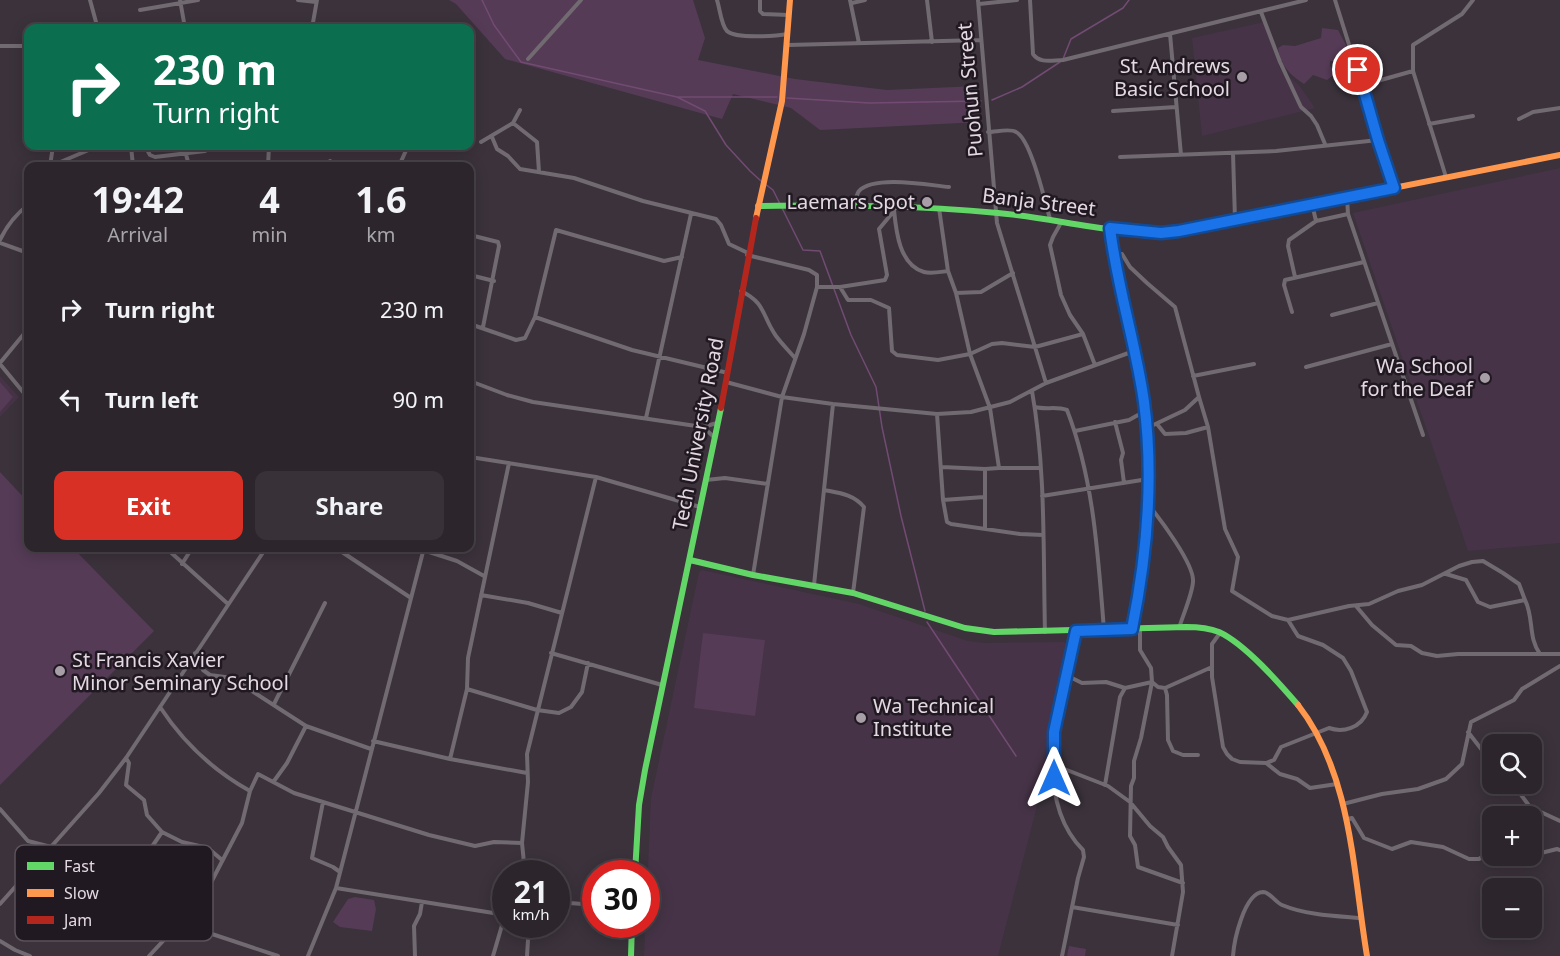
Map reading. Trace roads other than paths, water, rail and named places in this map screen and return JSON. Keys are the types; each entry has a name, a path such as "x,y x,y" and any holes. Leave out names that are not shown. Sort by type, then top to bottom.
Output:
{"street":[{"path":"90,0 96,22"},
{"path":"140,10 180,1 198,0"},
{"path":"298,0 316,1 313,24"},
{"path":"528,59 581,0"},
{"path":"717,0 726,30 732,35 769,37 788,34"},
{"path":"760,0 760,11 763,14 789,15"},
{"name":"Tech University Road","path":"636,860 639,805 662,685 728,373 748,254 776,136 788,45 790,0"},
{"path":"859,44 851,2 866,0"},
{"path":"927,0 932,42"},
{"path":"978,2 1017,0"},
{"path":"1030,0 1033,54 1038,60 1063,60 1305,0"},
{"path":"1272,0 1274,8"},
{"path":"1335,0 1394,188"},
{"path":"1446,177 1413,71 1413,45 1462,14 1466,5 1473,0"},
{"path":"180,1 184,24"},
{"name":"Puohun Street","path":"978,2 997,223 1046,383"},
{"path":"1261,12 1280,62 1301,107 1317,124 1325,144"},
{"path":"1170,34 1181,155"},
{"path":"788,45 981,40"},
{"path":"0,46 24,46"},
{"path":"1363,85 1413,71"},
{"path":"1113,111 1176,107"},
{"path":"1519,118 1533,112 1560,108"},
{"path":"481,142 513,123 520,110"},
{"path":"1429,124 1473,116"},
{"path":"513,123 537,142 539,172"},
{"path":"988,132 1014,131 1020,135 1038,173 1050,219"},
{"path":"492,136 498,149 520,169 574,178 605,190 716,219 729,244 748,254 809,270 817,275 817,287 804,334 782,397 753,574"},
{"path":"1120,157 1276,151 1378,140"},
{"path":"60,162 88,150"},
{"path":"147,150 150,155 155,157 207,150"},
{"path":"1233,153 1235,220"},
{"path":"186,154 188,162"},
{"name":"Banja Street","path":"758,206 855,205 939,208 1161,233 1560,155"},
{"path":"855,205 857,194 862,189 884,182 949,187"},
{"path":"1347,197 1348,214 1423,435"},
{"path":"1312,204 1316,220"},
{"path":"24,208 7,225 0,242 24,251"},
{"path":"893,208 900,245 905,256 915,267 924,272 948,271"},
{"path":"817,287 840,287 885,280 879,229 893,208"},
{"path":"939,208 948,271 956,293 970,354 990,408 999,468"},
{"path":"646,418 691,214"},
{"path":"1295,277 1288,240 1316,220 1348,214"},
{"path":"1063,221 1050,245 1061,295 1070,315 1083,334 1095,365"},
{"path":"1110,228 1147,428 1148,504 1145,556 1132,629"},
{"path":"474,325 521,340 525,338 535,318 556,230 664,261 682,257"},
{"path":"474,236 498,243 500,246 483,327"},
{"path":"1113,253 1122,254 1130,267 1175,307 1208,427 1225,529 1238,557 1232,591 1272,616 1288,620 1376,601 1393,592 1422,585 1459,566 1484,561 1519,584 1529,607 1534,645 1540,654"},
{"path":"1292,312 1284,285 1285,280 1365,262"},
{"path":"956,293 981,292 1013,273"},
{"path":"474,276 494,281"},
{"path":"840,287 848,300 871,300 889,308 894,354 938,360 970,354 992,344 1035,346 1083,334"},
{"path":"741,291 753,297 775,335 795,358"},
{"path":"1332,315 1378,303"},
{"path":"535,318 659,358 728,373"},
{"path":"24,334 0,363 24,393"},
{"path":"1306,367 1392,344"},
{"path":"726,382 782,397 833,404 937,414 971,412 990,408 1032,392 1046,383 1134,351"},
{"path":"1193,376 1254,364"},
{"path":"474,383 533,402 703,428 714,437"},
{"path":"1032,392 1039,430 1046,632"},
{"path":"1147,428 1185,410 1200,397"},
{"path":"814,585 833,404"},
{"path":"1035,407 1046,410 1059,407 1067,410 1075,431 1098,549 1104,630"},
{"path":"937,414 943,500 947,522 1020,534 1043,535"},
{"path":"1075,431 1145,415"},
{"path":"1115,422 1123,453 1121,460 1124,483"},
{"path":"703,428 717,423"},
{"path":"1157,424 1165,434 1186,433 1208,427"},
{"path":"474,458 596,477 700,507"},
{"path":"450,759 467,689 468,658 509,463"},
{"path":"942,467 1041,468"},
{"path":"985,469 985,528"},
{"path":"524,860 522,843 528,782 527,754 596,477"},
{"path":"706,480 725,478 768,484"},
{"path":"1042,496 1148,478"},
{"path":"824,490 845,493 860,501 864,507 853,593"},
{"path":"943,500 984,497"},
{"path":"1148,504 1191,567 1193,582 1179,628"},
{"path":"170,552 228,604"},
{"path":"182,564 190,552"},
{"path":"53,845 99,793 126,758 263,552"},
{"path":"342,552 411,598"},
{"path":"308,956 336,888 423,552"},
{"path":"432,552 457,561 484,576"},
{"path":"690,560 853,593 965,628 994,632 1179,628 1211,629 1220,633 1263,669 1301,710 1332,767 1347,819 1359,918 1367,956"},
{"path":"1446,574 1466,580 1478,602 1490,607 1525,600"},
{"path":"481,595 528,603 562,614"},
{"path":"274,704 325,603"},
{"path":"1355,606 1372,625 1396,645 1411,646 1422,654 1437,656 1560,654"},
{"path":"1220,633 1213,641 1212,667 1225,752 1232,759 1240,762 1266,763 1274,760 1281,747 1315,732 1329,728 1339,731 1354,727 1365,718 1367,712 1351,671 1343,658 1323,645 1298,636 1288,620"},
{"path":"1140,629 1140,650 1152,668 1152,682 1134,761 1130,802 1130,836 1135,845 1138,867 1183,883"},
{"path":"1062,956 1084,857 1083,850 1076,843 1064,821 1056,799 1054,765 1054,732 1076,631"},
{"path":"195,653 207,673 232,678 306,726 371,749"},
{"path":"551,653 662,685"},
{"path":"467,689 537,710 559,713 571,707 582,692 588,663"},
{"path":"1342,804 1382,794 1418,789 1446,779 1462,764 1471,722 1514,700 1522,689 1560,666"},
{"path":"1152,682 1158,687 1165,688 1212,667"},
{"path":"1066,675 1082,682 1106,682 1125,688 1152,682"},
{"path":"1105,785 1120,697 1125,688"},
{"path":"1165,688 1168,740 1173,751 1183,755 1198,755"},
{"path":"160,707 173,726 198,752 231,781 250,791"},
{"path":"274,781 287,763 306,726"},
{"path":"1468,732 1482,750"},
{"path":"373,741 450,759 527,773"},
{"path":"126,758 129,763 126,785 144,800 147,815 162,832 196,845"},
{"path":"1266,763 1280,774 1297,778 1310,788 1337,784"},
{"path":"1054,765 1105,785 1130,802 1150,826 1163,837 1181,865 1183,897 1172,956"},
{"path":"213,878 242,823 250,791 258,774 294,793 429,835 475,846 494,842 522,843"},
{"path":"1520,794 1530,807 1560,820"},
{"path":"323,802 312,858 339,872"},
{"path":"0,809 28,841 43,845"},
{"path":"1347,819 1352,819 1364,838 1392,849 1411,842 1443,847 1469,859 1492,856 1525,857 1560,850"},
{"path":"153,845 162,832"},
{"path":"213,852 222,860"},
{"path":"0,904 15,887"},
{"path":"336,888 492,913"},
{"path":"1233,956 1244,910 1255,895 1262,892 1268,893 1284,906 1323,916 1359,918"},
{"path":"415,956 414,926 420,914 422,902"},
{"path":"1072,907 1178,925"},
{"path":"213,934 278,956"},
{"path":"493,956 498,938"},
{"path":"527,956 528,938"},
{"path":"631,956 632,938"},
{"path":"0,941 30,956"},
{"path":"149,956 163,941"}],"waterway":[{"path":"482,0 494,25 521,62 677,97 777,97"},
{"path":"1063,59 1071,39 1123,8 1129,0"},
{"path":"992,100 1022,87 1060,62"},
{"path":"677,97 705,111 726,145 761,181"},
{"path":"787,98 869,103 981,101"},
{"path":"765,184 773,190 780,204"},
{"path":"782,208 803,250 820,251 851,335 876,387 901,516 925,611"},
{"path":"927,622 1016,756"}],"place":[{"name":"St. Andrews Basic School","path":"1242,77"},
{"name":"Laemars Spot","path":"927,202"},
{"name":"Wa School for the Deaf","path":"1485,378"},
{"name":"St Francis Xavier Minor Seminary School","path":"60,671"},
{"name":"Wa Technical Institute","path":"861,718"}]}
